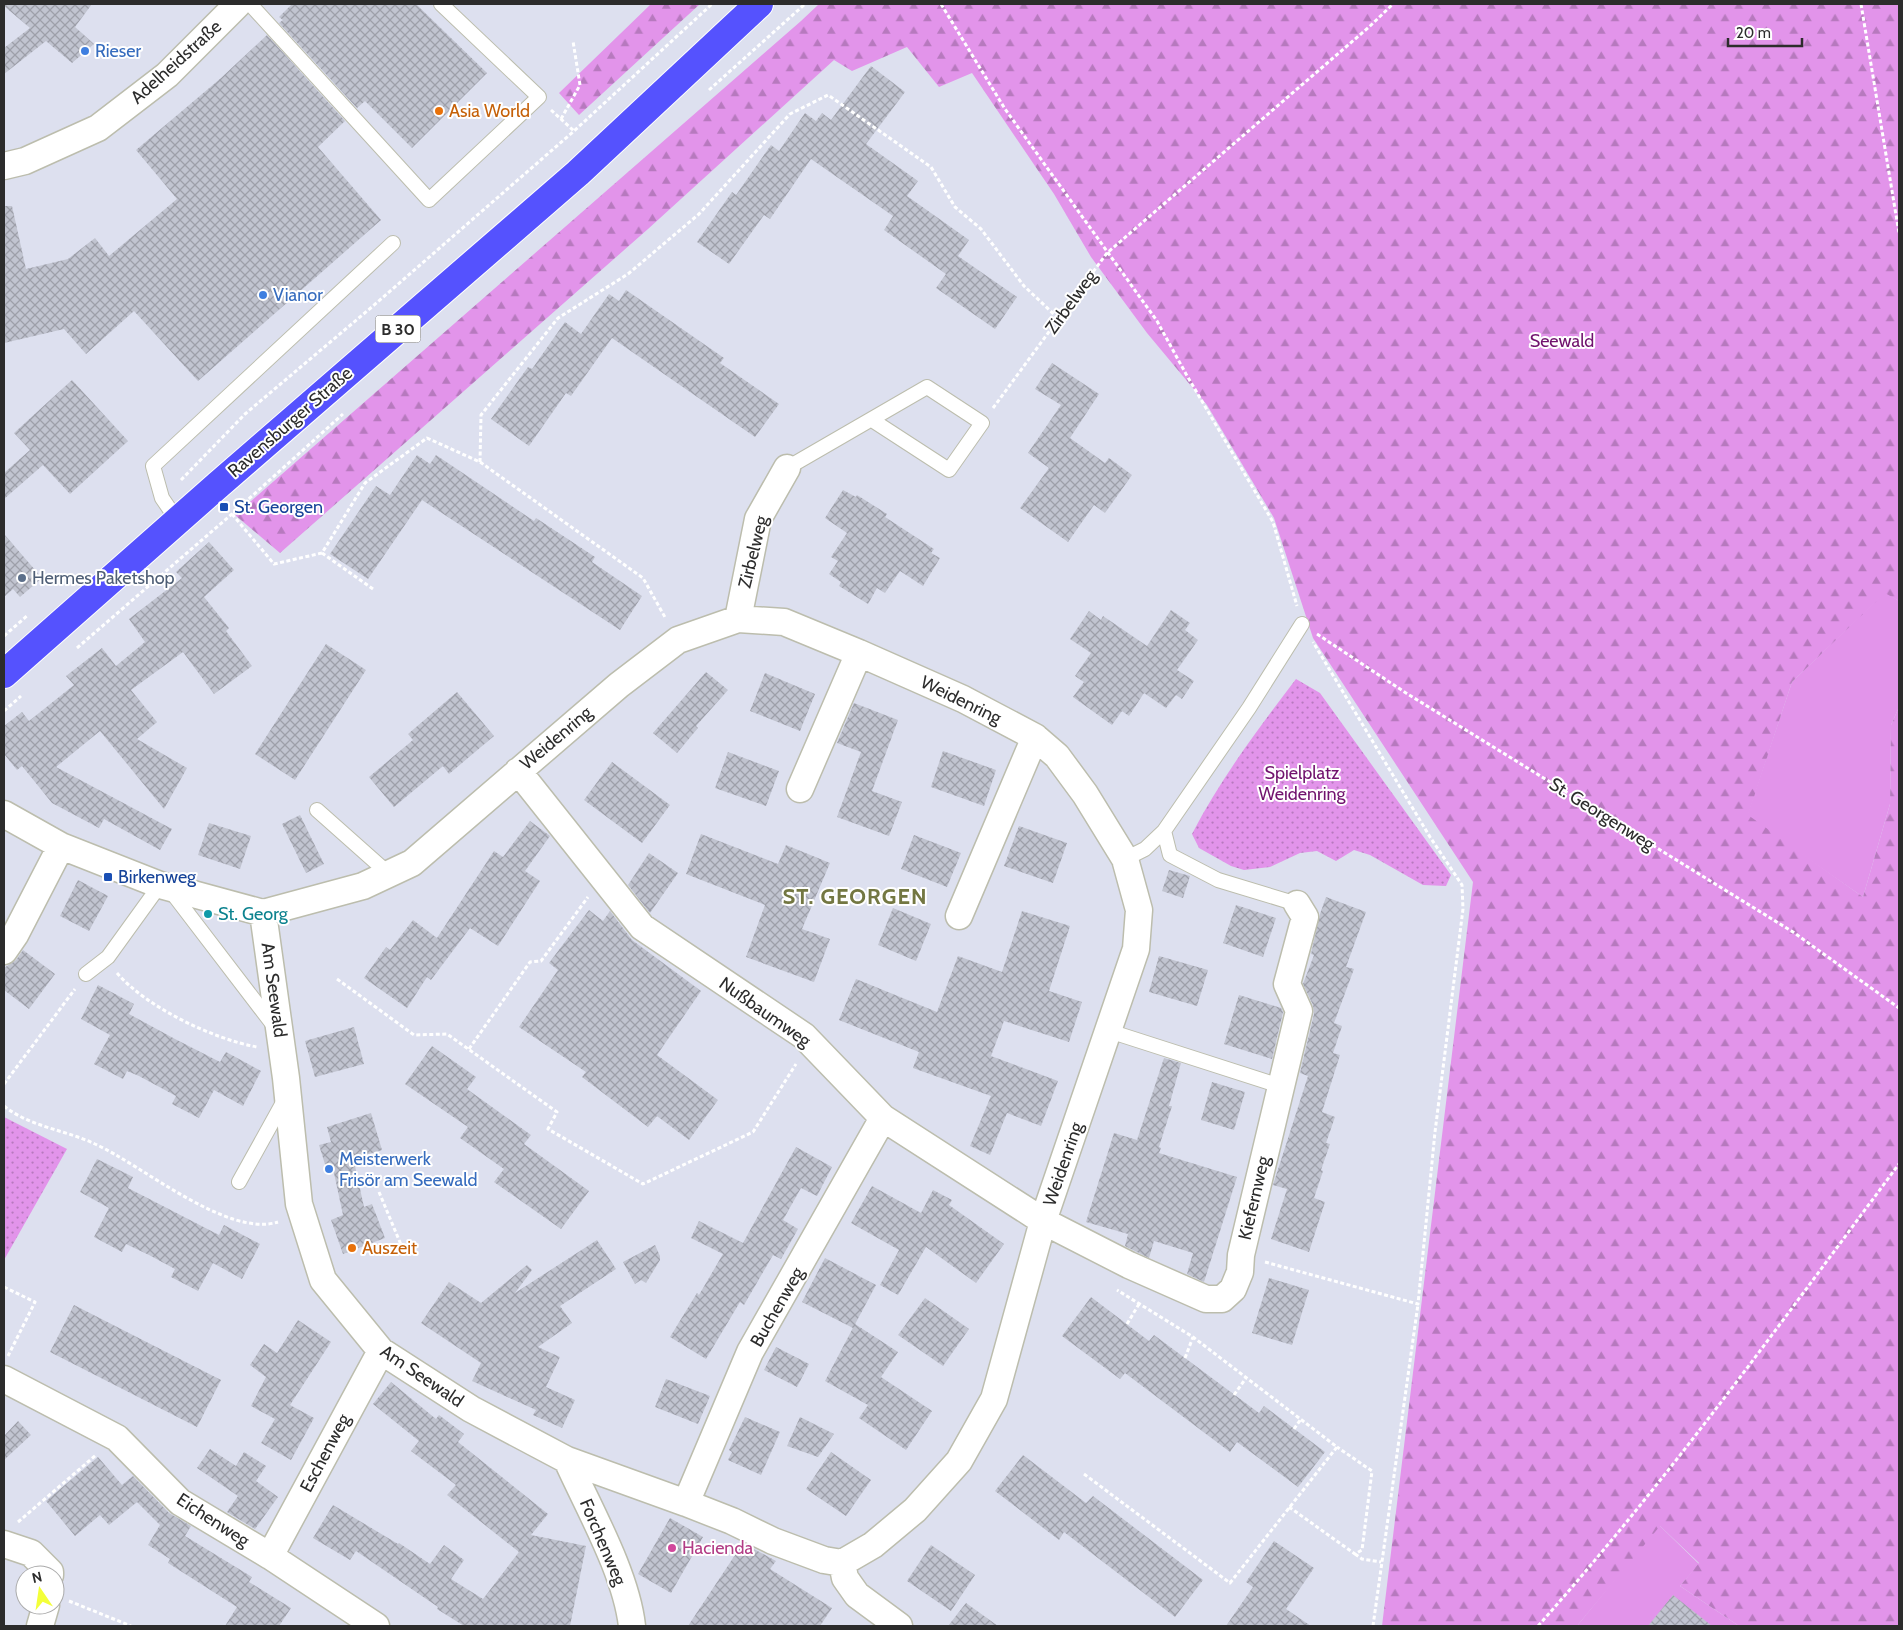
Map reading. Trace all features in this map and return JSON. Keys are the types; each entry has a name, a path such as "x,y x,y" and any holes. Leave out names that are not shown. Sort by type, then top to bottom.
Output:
{"main road":[{"name":"Ravensburger Straße","path":"4,674 170,509 578,173 760,4"}],"street":[{"name":"Adelheidstraße","path":"4,166 25,162 98,128 167,75 238,4"},
{"name":"Zirbelweg","path":"738,619 758,519 787,468"},
{"name":"Weidenring","path":"263,913 363,886 412,863 618,685 678,640 738,619 784,622 859,653 963,699 1035,737 1057,756 1085,794 1125,859 1139,910 1136,949 1043,1221 994,1399 960,1461 915,1510 873,1544 842,1563"},
{"path":"800,789 859,653"},
{"path":"959,916 1035,737"},
{"name":"Nußbaumweg","path":"518,771 642,928 804,1036 883,1118 1043,1221"},
{"path":"4,814 61,846 164,887 263,913"},
{"path":"4,951 15,935 61,846"},
{"name":"Kiefernweg","path":"1043,1221 1129,1265 1206,1299 1222,1299 1233,1288 1240,1272 1241,1255 1299,1011 1287,984 1304,917 1297,904"},
{"name":"Am Seewald","path":"263,913 288,1094 299,1204 322,1280 381,1351 471,1409 567,1460 686,1503 773,1541 824,1560 842,1563"},
{"name":"Buchenweg","path":"686,1503 750,1352 883,1118"},
{"name":"Eschenweg","path":"270,1556 381,1351"},
{"name":"Eichenweg","path":"6,1369 117,1438 180,1502 270,1556 376,1626"},
{"name":"Forchenweg","path":"567,1460 614,1562 632,1626"},
{"path":"8,1536 31,1553 43,1565"},
{"path":"842,1563 845,1578 857,1595 899,1626"},
{"path":"40,1626 47,1615"}],"lane":[{"path":"250,4 429,200 538,97 441,4"},
{"path":"170,509 153,466 393,243"},
{"name":"Zirbelweg","path":"787,468 927,387 982,423"},
{"path":"872,420 949,470 982,423"},
{"path":"1125,859 1145,849 1164,831 1249,708 1302,624"},
{"path":"318,810 389,874"},
{"path":"1164,831 1170,855 1218,880 1297,904"},
{"path":"86,974 108,957 164,887 280,1038"},
{"path":"1108,1031 1280,1086"},
{"path":"239,1182 288,1094"}],"path":[{"path":"170,509 246,414 574,132 712,4"},
{"path":"941,4 1005,109 1157,321 1273,522 1302,624 1430,837 1462,885 1463,909 1435,1132 1418,1304 1373,1626"},
{"name":"Zirbelweg","path":"982,423 1107,253 1362,33 1393,4"},
{"path":"1861,4 1899,233"},
{"path":"561,119 580,84 573,41"},
{"path":"480,462 481,415 558,318 628,274 699,214 790,114 828,96 931,167 955,208 981,229 1024,286 1059,319"},
{"path":"538,97 574,132"},
{"path":"70,654 232,514 274,564 322,553 365,483 427,438 480,462 643,578 678,640"},
{"path":"322,553 373,589"},
{"name":"St. Georgenweg","path":"1302,624 1406,693 1793,932 1899,1008"},
{"path":"4,711 26,692"},
{"path":"469,1049 530,962 541,961 602,878"},
{"path":"108,957 117,974 132,990 191,1024 242,1044 258,1047 280,1038"},
{"path":"4,1084 86,974"},
{"path":"337,978 414,1035 448,1034 557,1112 548,1129 643,1184 753,1132 810,1042"},
{"path":"4,1106 26,1119 96,1144 219,1215 244,1223 274,1223 302,1214"},
{"path":"1538,1626 1578,1581 1691,1441 1899,1164"},
{"path":"379,1192 404,1252"},
{"path":"1241,1255 1418,1304"},
{"path":"4,1287 35,1302 6,1369"},
{"path":"1114,1288 1193,1337 1336,1447 1372,1471 1362,1550 1355,1554"},
{"path":"1127,1324 1139,1304"},
{"path":"1185,1358 1193,1337"},
{"path":"1234,1395 1246,1378"},
{"path":"1294,1429 1300,1419"},
{"path":"8,1536 117,1438"},
{"path":"1084,1474 1230,1583 1336,1447"},
{"path":"1290,1507 1362,1559 1381,1562"},
{"path":"65,1605 131,1626"}],"green space":[{"path":"651,4 700,4 579,115 559,93"},
{"name":"Seewald","path":"819,4 1899,4 1899,601 1885,593 1792,682 1748,815 1863,897 1890,804 1891,725 1899,707 1899,1626 1739,1626 1680,1586 1699,1563 1660,1526 1577,1626 1382,1626 1473,882 1313,638 1274,518 1207,405 1147,333 1091,257 1054,194 972,73 939,87 907,47 852,71 834,60 648,229 280,553 235,515"},
{"path":"1885,592 1899,601 1899,707 1891,725 1890,804 1863,897 1747,816 1792,682"},
{"name":"Spielplatz Weidenring","path":"1296,679 1320,693 1451,875 1446,886 1423,885 1370,855 1354,850 1336,861 1317,851 1300,853 1270,867 1244,870 1231,866 1199,848 1192,834 1203,813 1241,754"},
{"path":"4,1117 67,1149 4,1260"},
{"path":"1659,1525 1699,1564 1680,1586 1739,1626 1577,1626"}],"building":[{"path":"4,4 92,4 75,27 94,44 72,63 46,41 4,74 4,48 30,28"},
{"path":"292,4 416,4 487,73 412,148 365,101 357,108 279,23 283,20 279,17"},
{"path":"267,35 345,121 318,147 381,220 198,381 134,311 86,354 64,329 4,343 4,206 12,206 26,269 68,259 95,238 109,256 177,199 136,150 221,78"},
{"path":"871,66 905,92 866,144 918,181 907,196 969,240 958,256 1017,297 995,329 936,288 946,274 884,230 893,216 811,159 770,219 764,215 729,264 697,242 732,192 736,195 771,145 779,151 805,113 816,121 822,113 831,120"},
{"path":"626,290 724,358 720,363 779,404 755,437 612,338 571,396 566,393 529,446 491,419 528,367 532,369 565,322 581,334 609,294 619,301"},
{"path":"1052,363 1099,394 1070,438 1105,463 1109,458 1132,475 1105,513 1094,505 1068,542 1020,508 1049,468 1028,453 1061,405 1035,389"},
{"path":"72,380 128,441 70,494 43,465 4,499 4,473 30,450 14,433"},
{"path":"417,455 430,464 436,455 534,521 536,518 595,557 592,562 642,596 620,630 422,500 368,579 330,554 376,486 390,495"},
{"path":"843,490 856,497 857,495 887,514 885,517 934,549 931,553 940,558 923,586 900,571 885,593 877,588 868,604 839,586 841,582 829,574 838,561 831,557 847,533 825,518"},
{"path":"4,534 42,578 20,597 13,589 4,597"},
{"path":"209,542 234,570 204,597 229,628 226,631 252,666 214,694 183,652 131,690 157,722 137,739 187,768 164,809 100,731 56,767 172,829 160,850 104,819 99,828 52,803 22,766 17,770 4,754 4,726 22,712 29,721 74,685 66,676 102,648 116,666 145,642 129,619 182,578 176,572"},
{"path":"1171,610 1190,623 1185,630 1198,640 1177,670 1194,681 1182,699 1176,695 1166,708 1144,693 1129,716 1122,711 1112,725 1073,697 1084,682 1075,676 1091,653 1070,639 1089,611 1101,620 1103,616 1147,646"},
{"path":"326,644 366,670 295,780 255,754"},
{"path":"706,672 728,690 696,726 698,728 677,753 653,733"},
{"path":"765,673 815,694 800,731 750,711"},
{"path":"457,692 494,736 449,774 443,766 394,807 369,777 413,740 408,734"},
{"path":"854,703 898,720 872,791 902,802 889,836 837,817 861,752 837,743"},
{"path":"943,751 996,770 984,806 931,787"},
{"path":"728,752 779,771 766,806 715,788"},
{"path":"612,762 670,805 642,843 584,800"},
{"path":"300,815 324,864 306,873 282,824"},
{"path":"530,821 550,836 525,871 540,881 498,946 470,928 431,980 427,977 407,1008 364,978 386,947 390,950 413,920 437,938 494,851 503,857"},
{"path":"209,823 251,836 240,869 198,855"},
{"path":"1019,826 1067,843 1053,883 1004,866"},
{"path":"701,834 778,864 786,845 830,863 802,929 830,939 814,982 746,957 765,905 686,874"},
{"path":"914,835 961,853 947,887 901,869"},
{"path":"649,853 678,873 650,913 628,885"},
{"path":"1169,870 1190,876 1183,898 1162,891"},
{"path":"78,880 108,896 89,931 60,916"},
{"path":"1326,897 1366,912 1346,967 1354,969 1334,1023 1342,1026 1333,1053 1340,1055 1322,1112 1335,1117 1326,1143 1330,1144 1314,1198 1325,1202 1309,1252 1271,1239 1287,1189 1273,1185 1308,1076 1300,1073 1314,1014 1313,1005 1303,984 1314,955 1311,954"},
{"path":"1236,905 1276,918 1263,957 1223,943"},
{"path":"893,908 931,924 916,961 878,945"},
{"path":"589,910 603,921 610,911 632,940 701,991 657,1055 718,1100 689,1140 657,1116 648,1127 582,1077 586,1072 519,1027 558,970 549,963"},
{"path":"1022,911 1070,926 1049,991 1082,1002 1069,1042 1004,1021 991,1056 1058,1081 1041,1126 1007,1113 990,1155 970,1146 991,1096 913,1068 919,1052 839,1020 856,979 937,1012 958,956 1002,972"},
{"path":"23,950 55,974 29,1009 4,990 4,968 16,960"},
{"path":"1159,956 1208,970 1197,1006 1149,992"},
{"path":"98,985 134,1004 129,1014 175,1039 220,1062 226,1052 261,1071 243,1106 214,1090 199,1118 172,1104 176,1096 139,1076 127,1071 123,1079 94,1064 110,1035 81,1019"},
{"path":"1239,995 1281,1008 1283,1012 1272,1059 1224,1044"},
{"path":"354,1027 364,1064 315,1077 305,1041"},
{"path":"432,1046 476,1077 467,1089 531,1135 524,1144 589,1191 561,1229 494,1182 504,1169 460,1138 468,1127 405,1084"},
{"path":"1164,1058 1181,1063 1159,1153 1237,1177 1204,1282 1187,1274 1193,1253 1154,1241 1149,1258 1125,1246 1128,1234 1086,1222 1114,1133 1137,1140"},
{"path":"1212,1082 1245,1092 1234,1130 1201,1120"},
{"path":"371,1113 382,1150 362,1156 364,1164 355,1166 364,1207 372,1204 385,1238 343,1254 331,1220 343,1215 334,1173 328,1174 319,1145 331,1142 327,1127"},
{"path":"796,1147 832,1167 817,1196 801,1188 783,1220 798,1229 781,1259 773,1255 744,1305 740,1302 706,1359 670,1337 697,1293 699,1295 723,1254 691,1238 699,1221 743,1243"},
{"path":"97,1159 133,1177 128,1188 219,1235 224,1225 260,1244 242,1279 213,1263 198,1291 171,1277 175,1269 149,1255 126,1244 122,1252 94,1237 109,1208 80,1192"},
{"path":"872,1186 921,1213 933,1190 952,1200 949,1205 1004,1244 976,1283 926,1247 898,1295 880,1285 899,1250 851,1223"},
{"path":"597,1240 616,1269 560,1306 572,1323 538,1347 560,1357 546,1387 575,1400 562,1428 533,1415 536,1410 472,1381 481,1363 421,1323 449,1282 481,1303 527,1265 532,1270 515,1293"},
{"path":"655,1245 660,1260 646,1283 641,1280 635,1284 623,1262"},
{"path":"825,1258 876,1285 853,1328 802,1302"},
{"path":"1269,1278 1309,1290 1292,1345 1252,1333"},
{"path":"1091,1297 1149,1341 1154,1335 1259,1413 1264,1406 1325,1452 1298,1487 1237,1442 1230,1452 1125,1373 1120,1379 1062,1336"},
{"path":"925,1298 969,1329 943,1366 898,1335"},
{"path":"74,1305 221,1380 197,1427 50,1352"},
{"path":"298,1320 331,1342 290,1405 314,1418 291,1460 261,1443 275,1419 251,1406 266,1377 250,1365 264,1344 277,1353"},
{"path":"855,1324 898,1352 881,1377 932,1411 906,1450 859,1418 868,1405 825,1381"},
{"path":"776,1347 809,1364 797,1387 764,1370"},
{"path":"666,1379 710,1396 698,1424 655,1407"},
{"path":"391,1382 436,1419 439,1415 464,1434 458,1442 548,1514 531,1535 586,1546 570,1626 464,1626 356,1551 350,1560 313,1538 333,1505 399,1543 430,1564 444,1545 464,1560 451,1579 483,1599 519,1552 447,1495 456,1485 411,1451 419,1441 373,1404"},
{"path":"745,1417 780,1432 761,1475 728,1460 732,1452 729,1450"},
{"path":"800,1417 834,1434 818,1457 787,1446"},
{"path":"18,1421 31,1435 4,1460 4,1436"},
{"path":"210,1449 236,1466 244,1452 266,1466 256,1481 278,1497 255,1529 227,1512 238,1496 197,1468"},
{"path":"831,1452 871,1480 846,1516 806,1489"},
{"path":"1023,1455 1086,1503 1093,1496 1203,1580 1175,1617 1064,1532 1059,1540 995,1491"},
{"path":"98,1457 122,1485 133,1476 169,1513 191,1526 185,1536 252,1577 249,1582 291,1608 279,1626 225,1626 237,1607 168,1563 170,1559 148,1545 160,1525 137,1502 109,1525 100,1515 75,1536 46,1501"},
{"path":"670,1518 703,1537 671,1593 638,1574"},
{"path":"1274,1541 1314,1568 1286,1609 1311,1626 1226,1626 1253,1587 1246,1582"},
{"path":"743,1543 776,1561 770,1569 832,1608 820,1626 688,1626"},
{"path":"931,1545 975,1575 951,1611 907,1581"},
{"path":"1673,1595 1712,1626 1648,1626"},
{"path":"966,1603 998,1626 948,1626"}],"place":[{"name":"Rieser","path":"85,51"},
{"name":"Asia World","path":"439,111"},
{"name":"Vianor","path":"263,295"},
{"name":"St. Georgen","path":"224,507"},
{"name":"Hermes Paketshop","path":"22,578"},
{"name":"Birkenweg","path":"108,877"},
{"name":"St. Georg","path":"208,914"},
{"name":"Meisterwerk Frisör am Seewald","path":"329,1169"},
{"name":"Auszeit","path":"352,1248"},
{"name":"Hacienda","path":"672,1548"}],"district":[{"name":"ST. GEORGEN","path":"855,896"}]}
